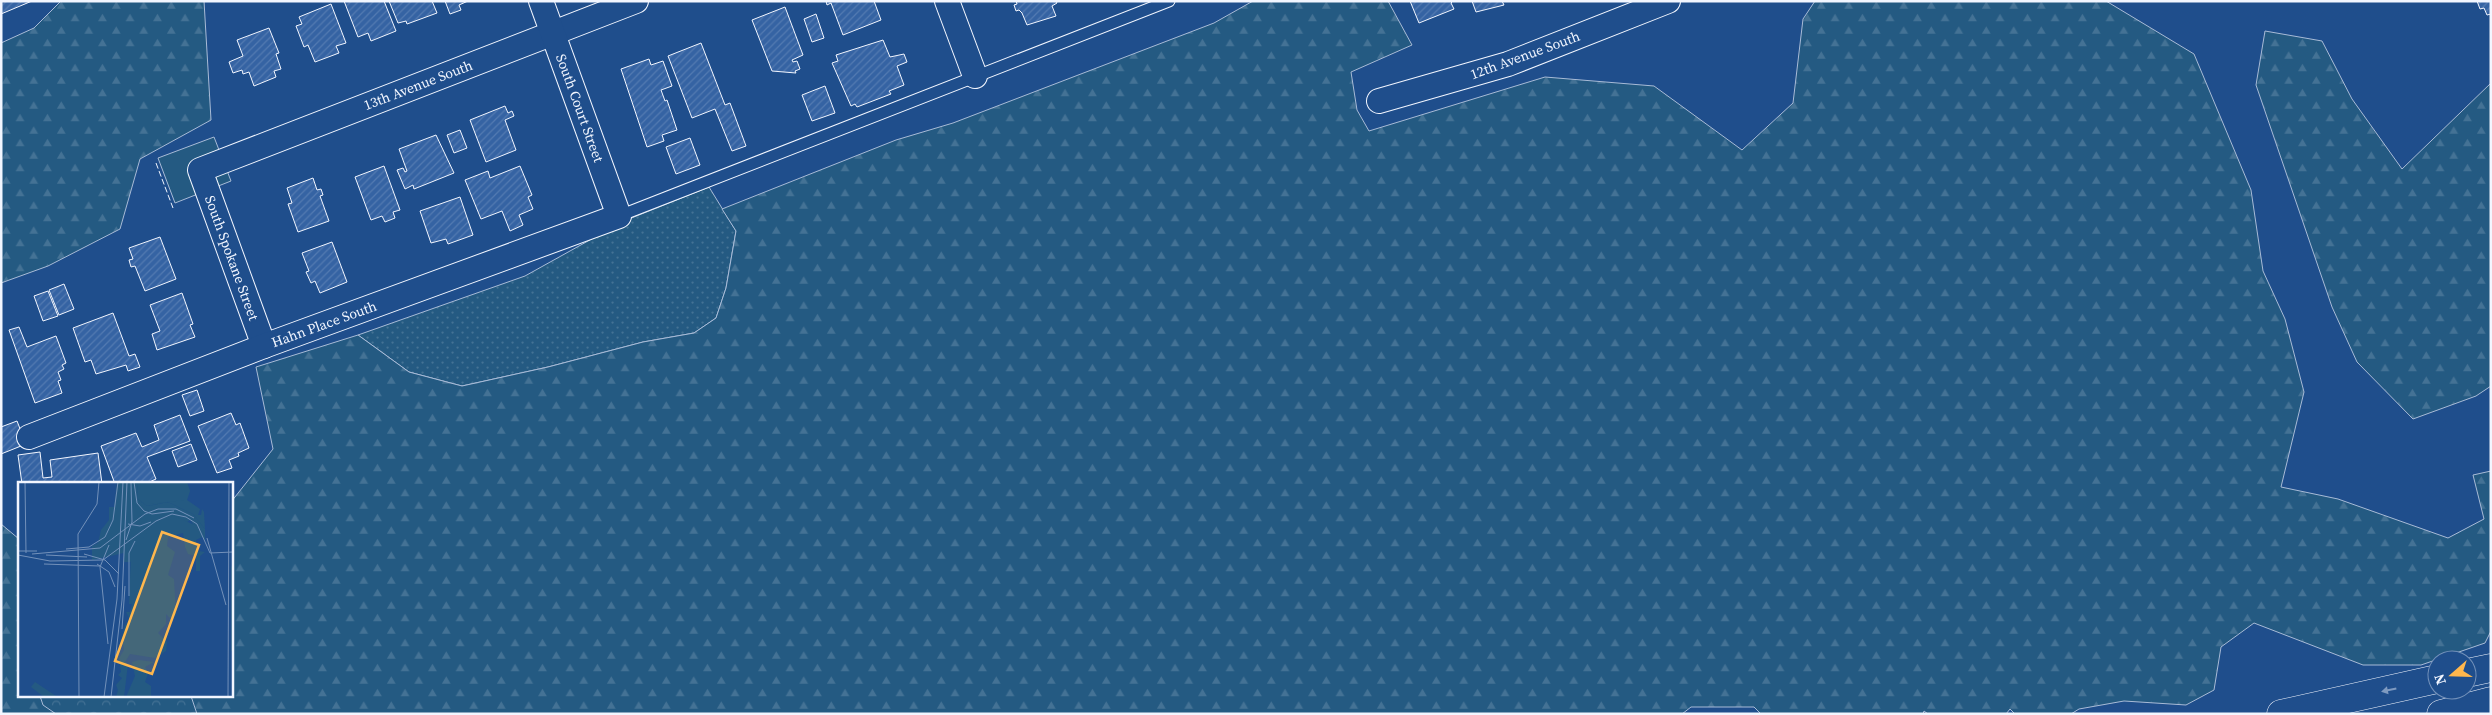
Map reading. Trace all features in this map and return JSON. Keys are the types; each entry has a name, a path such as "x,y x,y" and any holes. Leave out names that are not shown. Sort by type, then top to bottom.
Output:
{"highway":[{"path":"2477,671 2491,668"},
{"path":"2281,714 2427,681"},
{"path":"2441,714 2491,701"}],"street":[{"name":"South Court Street","path":"541,1 619,216"},
{"name":"13th Avenue South","path":"200,170 636,1"},
{"path":"947,1 975,76"},
{"name":"12th Avenue South","path":"1379,101 1508,64 1668,1"},
{"name":"South Spokane Street","path":"200,170 264,346"},
{"name":"Hahn Place South","path":"29,437 264,346 619,216"}],"lane":[{"path":"619,216 1169,1"}],"green space":[{"path":"61,1 204,1 211,120 140,159 120,229 48,266 1,283 1,43 34,28"},
{"path":"1253,1 1388,1 1412,45 1351,72 1357,110 1369,131 1545,77 1654,86 1742,150 1793,103 1803,19 1815,1 2106,1 2194,54 2251,190 2263,271 2285,319 2304,392 2281,487 2338,499 2448,538 2484,519 2473,475 2491,471 2491,631 2485,643 2465,650 2427,650 2427,663 2421,665 2363,665 2254,623 2221,647 2214,690 2186,705 2124,701 2079,709 2071,714 2015,714 2010,709 2006,714 1928,714 1924,711 1923,714 1761,714 1754,707 1691,707 1682,714 1,714 1,524 18,538 18,698 232,698 232,501 273,449 256,367 358,335 409,372 462,386 548,367 643,342 694,333 716,318 726,288 736,231 722,209 896,140 953,123 1214,23"},
{"path":"2265,31 2322,41 2352,99 2402,169 2491,83 2491,386 2476,396 2413,419 2357,362 2332,307 2256,85"},
{"path":"214,137 231,181 175,203 158,158"},
{"path":"709,187 736,231 726,288 716,318 694,333 643,342 548,367 462,386 409,372 358,335 525,276 624,221"},
{"path":"41,698 192,698 197,714 56,714 43,705"}],"building":[{"path":"1,1 32,1 1,14"},
{"path":"344,1 384,1 396,31 371,41 368,33 358,37"},
{"path":"389,1 432,1 437,13 407,24 406,21 398,23"},
{"path":"445,1 468,1 459,5 461,10 450,14"},
{"path":"826,1 874,1 881,20 843,35 831,3 827,5"},
{"path":"1016,1 1056,1 1057,3 1052,6 1056,16 1027,25 1022,13 1019,10 1016,11 1014,5 1017,4"},
{"path":"1410,1 1453,1 1451,3 1454,9 1419,23"},
{"path":"1472,1 1502,1 1504,5 1476,12"},
{"path":"2477,1 2491,1 2491,14 2487,15 2484,8 2480,9"},
{"path":"331,4 346,43 336,46 339,53 315,62 308,45 304,47 296,26 302,24 299,17"},
{"path":"785,7 803,55 792,60 793,62 797,61 800,69 795,71 796,73 772,71 752,20"},
{"path":"816,14 824,38 812,42 804,19"},
{"path":"269,28 279,53 276,54 281,69 274,71 276,77 254,86 249,72 243,74 242,70 233,73 229,62 243,56 237,40"},
{"path":"883,40 890,57 904,54 907,62 897,66 904,85 889,91 891,94 857,107 855,104 851,106 832,63 838,61 836,55"},
{"path":"701,43 725,105 730,103 746,146 732,151 715,109 692,118 668,56"},
{"path":"649,59 651,65 663,61 672,86 661,90 665,101 667,100 677,130 662,135 664,141 647,147 621,69"},
{"path":"825,86 835,113 812,121 802,95"},
{"path":"505,106 508,113 512,111 514,116 505,120 516,150 486,162 470,120"},
{"path":"460,130 467,148 454,153 447,135"},
{"path":"436,135 454,173 414,189 413,185 405,189 397,170 403,168 405,172 407,171 399,149"},
{"path":"690,138 700,165 676,174 666,147"},
{"path":"384,166 400,210 393,212 395,218 385,222 382,216 371,220 355,177"},
{"path":"520,166 532,195 528,197 533,209 519,215 523,225 510,231 502,211 481,219 465,180 488,171 490,178"},
{"path":"313,178 317,190 321,189 323,195 320,196 329,221 298,232 288,204 292,203 287,188"},
{"path":"460,197 473,235 448,244 446,239 431,243 420,211"},
{"path":"160,237 176,279 145,291 135,266 131,267 129,260 133,259 129,248"},
{"path":"332,242 347,282 320,293 315,281 311,283 306,272 309,271 302,253"},
{"path":"64,284 74,309 59,315 49,290"},
{"path":"48,291 58,316 43,321 34,296"},
{"path":"182,293 193,324 190,325 195,337 157,350 152,334 160,331 150,305"},
{"path":"113,313 129,356 135,354 140,367 128,371 126,365 96,374 91,360 85,362 73,328"},
{"path":"19,327 27,347 56,336 66,363 62,365 64,369 58,372 61,380 58,381 62,393 35,403 9,330"},
{"path":"197,390 204,411 190,416 182,395"},
{"path":"231,413 236,425 240,423 249,448 238,453 239,456 229,460 232,468 217,473 198,426"},
{"path":"180,415 190,441 147,457 156,479 149,482 114,482 101,446 136,433 142,447 159,440 154,425"},
{"path":"17,421 26,444 1,454 1,427"},
{"path":"191,444 197,460 178,467 172,451"},
{"path":"40,452 43,478 52,477 50,460 98,453 102,482 22,482 18,455"}],"fence":[{"path":"156,163 173,208"}]}
